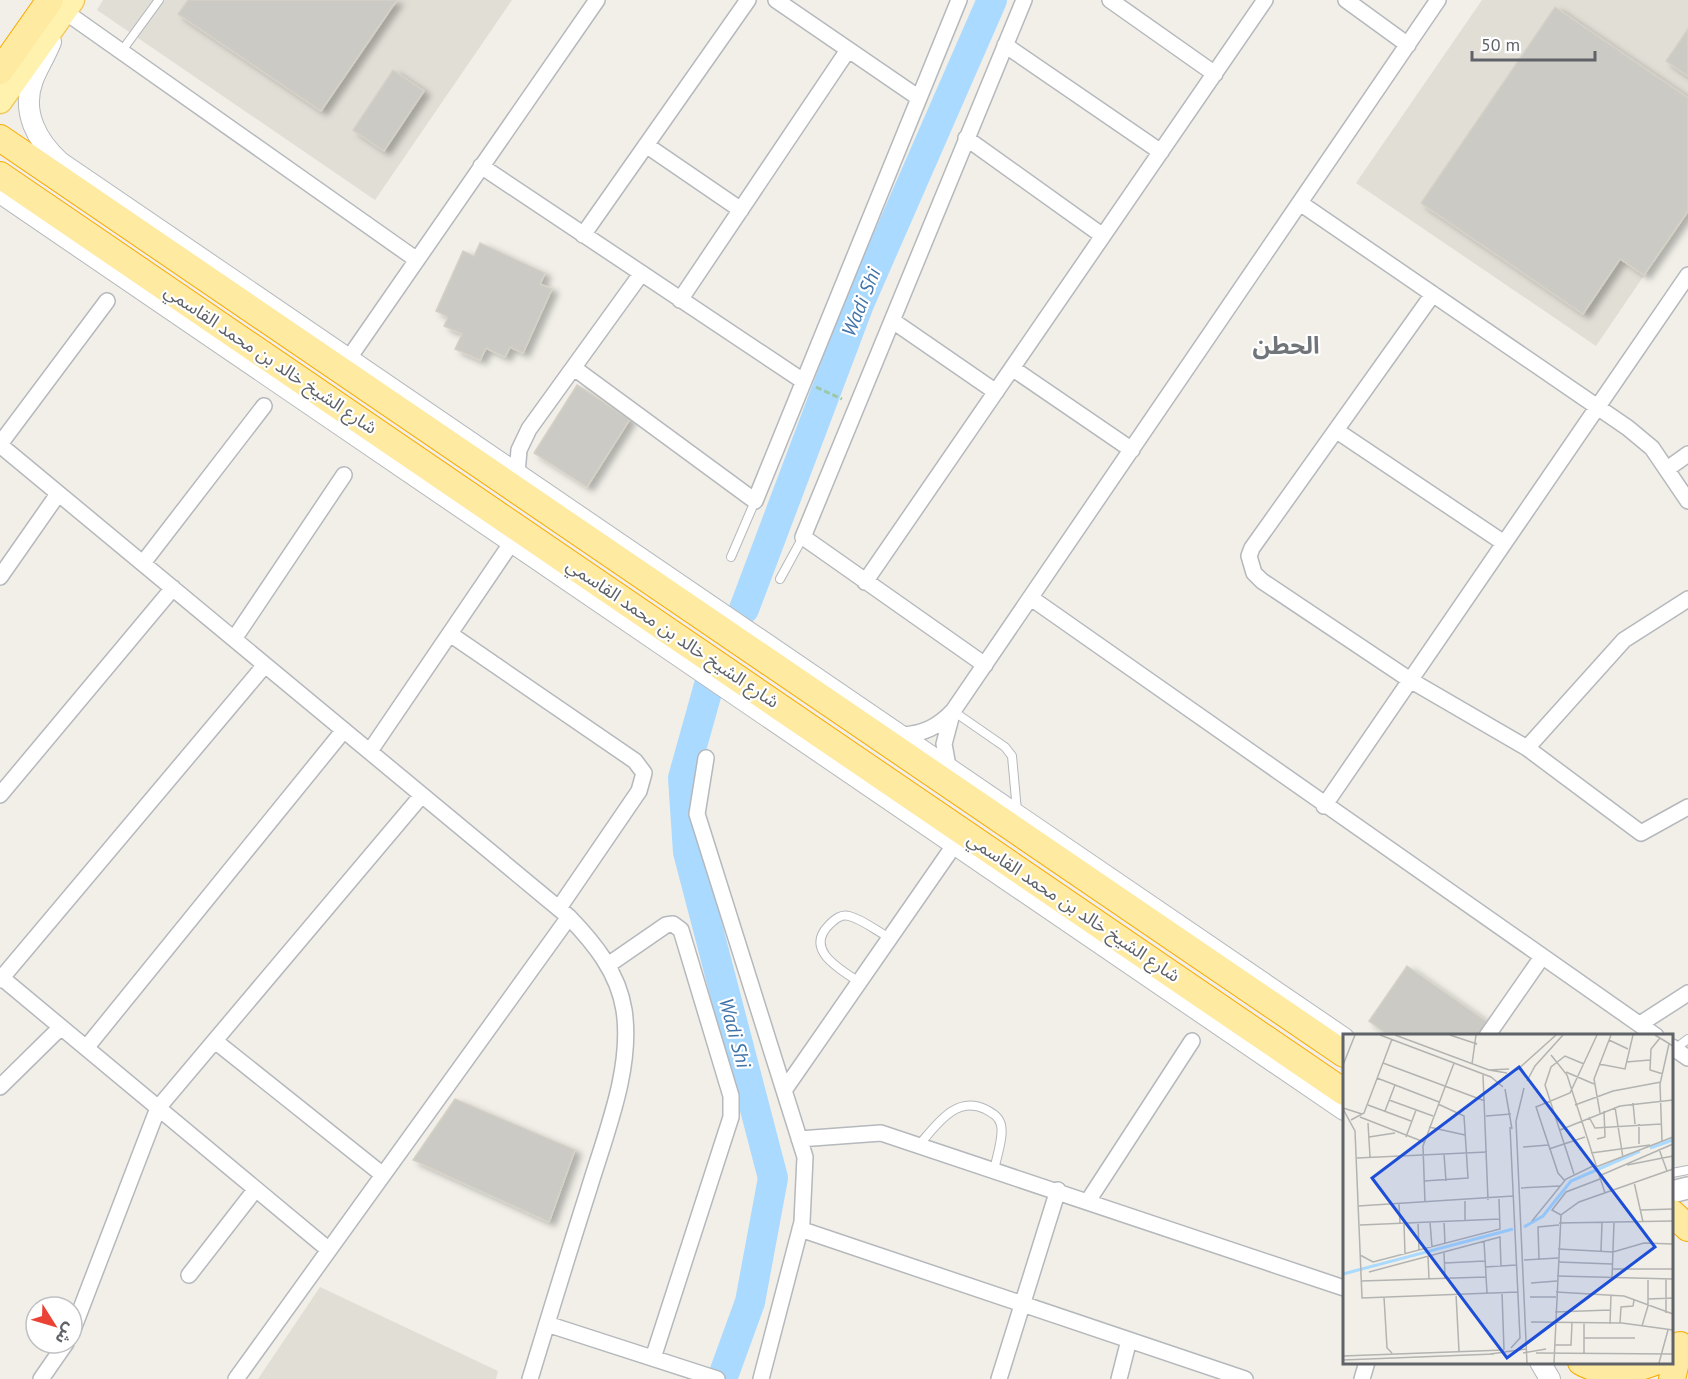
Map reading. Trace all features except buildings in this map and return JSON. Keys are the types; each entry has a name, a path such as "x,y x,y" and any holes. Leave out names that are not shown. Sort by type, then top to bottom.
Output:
{"highway":[{"path":"1,56 50,5"},
{"name":"شارع الشيخ خالد بن محمد القاسمي","path":"0,138 110,205 771,663 805,677 1130,899 1343,1053"},
{"path":"0,154 259,328 281,336 306,340"},
{"name":"شارع الشيخ خالد بن محمد القاسمي","path":"0,175 12,195 684,640 752,687 882,784 1284,1059 1343,1091"},
{"path":"1673,1215 1688,1228"},
{"path":"1672,1379 1680,1344"},
{"path":"1569,1364 1576,1379"},
{"path":"1587,1364 1610,1371 1636,1369 1650,1364"},
{"path":"1685,1379 1688,1371"}],"main road":[{"path":"0,100 50,5"},
{"path":"1673,1192 1688,1188"}],"street":[{"path":"349,358 597,0"},
{"path":"583,235 748,0"},
{"path":"776,0 919,98"},
{"path":"574,368 754,501 808,383 959,0"},
{"path":"985,665 803,537 1024,0"},
{"path":"1110,0 1215,74"},
{"path":"866,582 1265,0"},
{"path":"1346,0 1408,45"},
{"path":"902,735 914,734 935,727 953,711 1438,0"},
{"path":"50,5 121,52 417,260"},
{"path":"50,5 50,44 33,80 30,93 29,106 34,129 45,147 110,205"},
{"path":"1005,45 1161,152"},
{"path":"680,300 848,50"},
{"path":"966,138 1103,236"},
{"path":"646,145 741,210"},
{"path":"481,166 808,383"},
{"path":"1300,202 1598,406 1652,448 1688,501"},
{"path":"517,472 523,439 641,274"},
{"path":"1324,806 1688,275"},
{"path":"1433,294 1252,548 1249,556 1250,564 1262,581 1410,680 1527,748 1641,833 1688,807"},
{"path":"107,301 0,445 564,912 593,941 608,964 624,1008 625,1039 619,1079 607,1130 530,1379"},
{"path":"893,321 996,392"},
{"path":"306,340 349,358 517,472 805,677 902,735 1017,813 1130,899 1343,1037"},
{"path":"250,354 512,542 882,784 956,844 1284,1059 1343,1109"},
{"path":"1012,368 1132,450"},
{"path":"142,563 264,406"},
{"path":"1336,431 1504,543"},
{"path":"1667,469 1688,454"},
{"path":"234,639 344,475"},
{"path":"0,577 58,494"},
{"path":"369,751 512,542"},
{"path":"0,795 172,588"},
{"path":"1031,598 1324,806 1655,1034"},
{"path":"1527,748 1624,640 1688,599"},
{"path":"236,1379 383,1175 564,912 639,791 644,773 635,761 450,634"},
{"path":"265,665 1,979 329,1250"},
{"path":"948,766 944,744 953,711"},
{"path":"86,1048 344,730"},
{"path":"706,758 698,814 805,1157 800,1229 761,1379"},
{"path":"84,1301 158,1108 422,795"},
{"path":"785,1089 956,844"},
{"path":"608,964 666,925 673,924 681,930 731,1096 731,1117 652,1358"},
{"path":"1488,1034 1542,957"},
{"path":"1640,1024 1688,993"},
{"path":"0,1087 61,1028"},
{"path":"215,1041 383,1175"},
{"path":"1088,1200 1192,1041"},
{"path":"1673,1048 1688,1058"},
{"path":"800,1139 881,1133 993,1173 1088,1200 1343,1288"},
{"path":"189,1275 255,1190"},
{"path":"999,1379 1058,1191"},
{"path":"800,1229 1245,1379"},
{"path":"547,1324 652,1358 674,1372 691,1371 717,1379"},
{"path":"1119,1379 1129,1340"},
{"path":"41,1379 58,1355"},
{"path":"1362,1379 1366,1364"},
{"path":"1541,1364 1550,1379"}],"lane":[{"path":"121,52 159,0"},
{"path":"731,557 754,501"},
{"path":"780,579 803,537"},
{"path":"953,711 1005,747 1012,756 1017,813"},
{"path":"859,982 829,961 821,949 820,937 827,926 838,916 849,916 890,938"},
{"path":"1673,1048 1688,1039"},
{"path":"918,1146 952,1111 961,1106 978,1106 995,1114 1001,1125 993,1173"},
{"path":"1673,1173 1688,1170"}],"path":[{"path":"808,383 847,401"}],"shaded area":[{"path":"103,0 512,0 375,200 97,10"},
{"path":"1482,0 1688,0 1688,211 1596,346 1356,183"},
{"path":"320,1287 498,1371 496,1379 258,1379"}],"waterway":[{"name":"Wadi Shi","path":"744,609 859,304 992,0"},
{"name":"Wadi Shi","path":"709,685 683,778 688,852 773,1178 750,1302 722,1379"}],"district":[{"name":"الحطن","path":"1286,345"}]}
